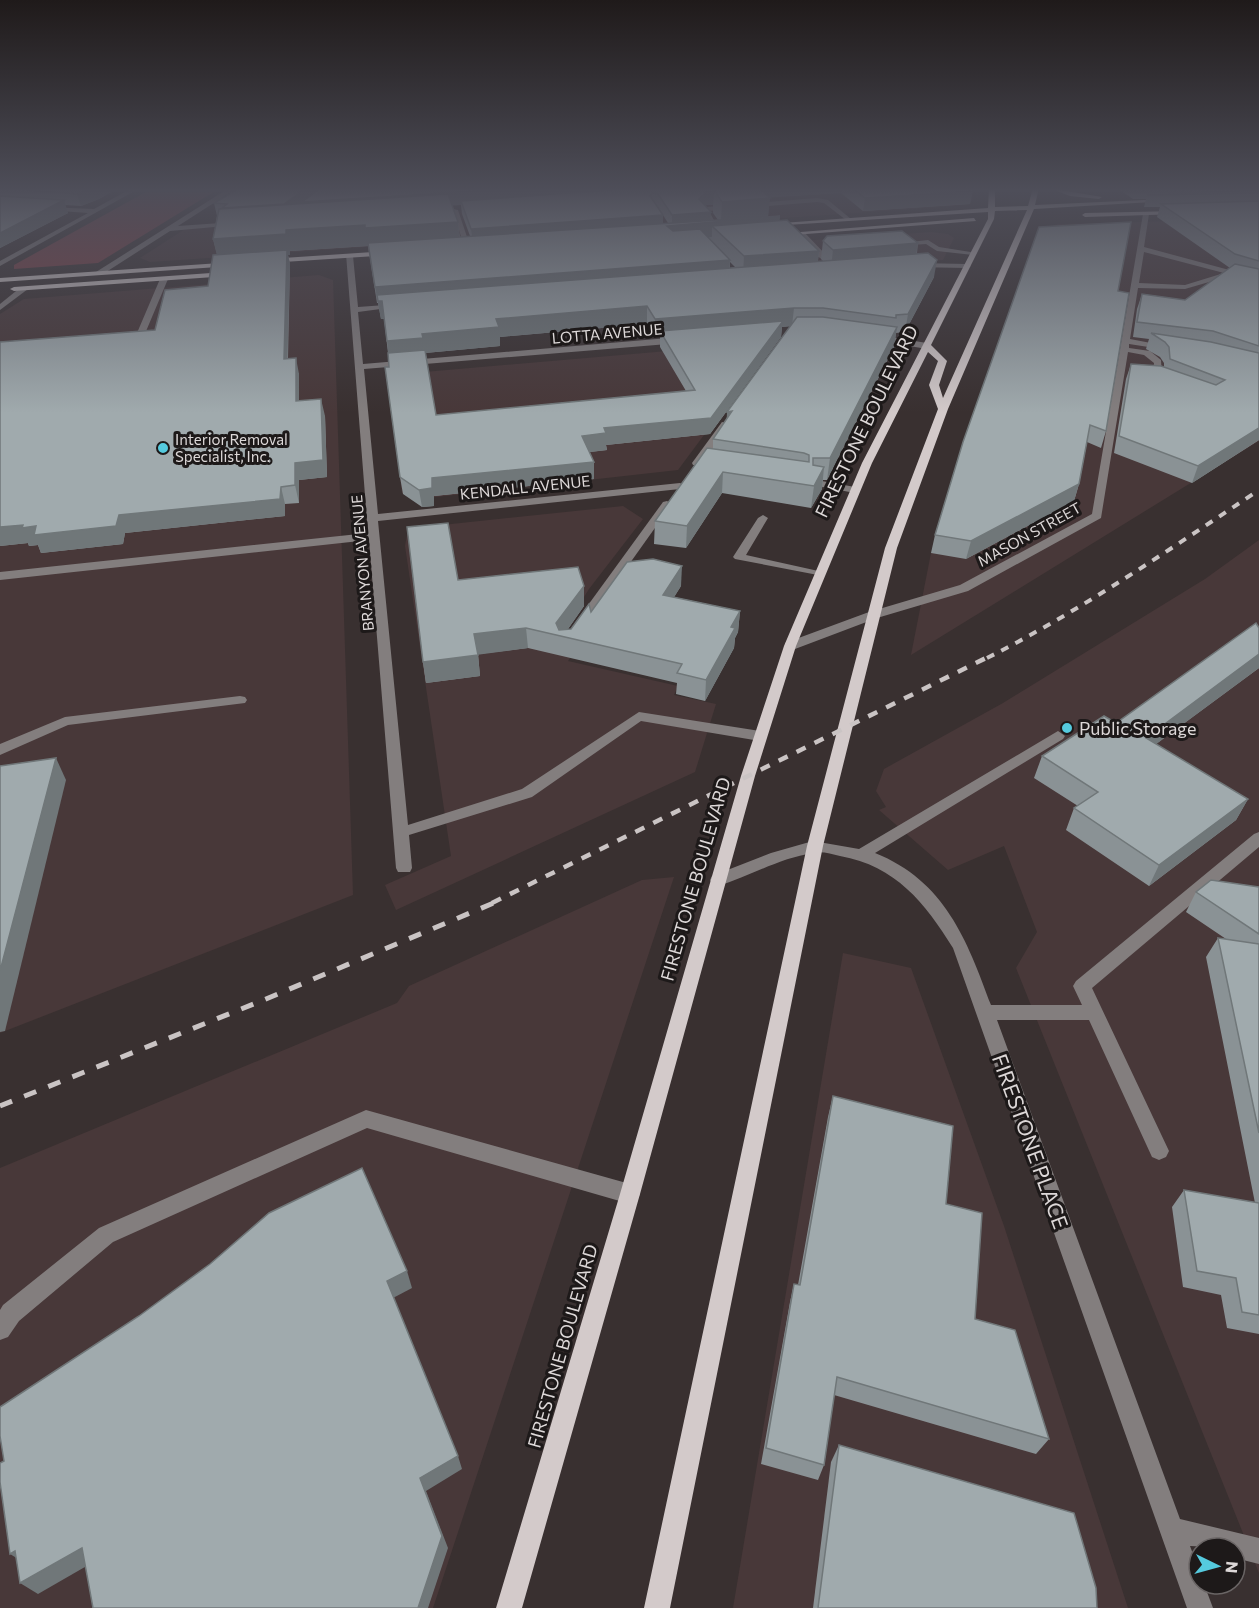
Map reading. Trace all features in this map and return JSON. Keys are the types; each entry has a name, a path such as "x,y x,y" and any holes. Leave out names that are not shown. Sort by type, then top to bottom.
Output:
{"main road":[{"path":"0,280 241,263"},
{"name":"FIRESTONE BOULEVARD","path":"509,1608 760,736 790,646 855,490 968,263"},
{"path":"657,1608 815,846 873,615 899,525 943,409 1009,263"},
{"path":"8,290 224,274"},
{"path":"927,346 943,361 934,385 943,409"}],"street":[{"path":"100,272 114,263"},
{"name":"BRANYON AVENUE","path":"350,263 404,868"},
{"path":"818,263 827,272 851,271"},
{"path":"832,263 842,265"},
{"name":"MASON STREET","path":"790,646 873,615 964,588 1097,516 1140,263"},
{"path":"1195,263 1259,280"},
{"path":"908,264 967,266"},
{"path":"1136,285 1171,290 1187,288 1233,273"},
{"path":"117,337 140,336 164,279"},
{"path":"0,308 24,289"},
{"path":"354,310 412,305"},
{"path":"864,337 927,346"},
{"name":"LOTTA AVENUE","path":"359,367 687,340"},
{"path":"1126,345 1184,349"},
{"path":"1126,345 1153,356 1158,362 1157,377"},
{"path":"1121,374 1133,376"},
{"path":"1144,377 1157,377 1168,381"},
{"path":"572,636 731,415"},
{"name":"KENDALL AVENUE","path":"373,518 692,472"},
{"path":"816,483 855,490"},
{"path":"763,518 739,557 819,574"},
{"path":"0,576 375,536"},
{"path":"0,750 65,721 240,700"},
{"path":"402,832 527,793 639,716 760,736"},
{"path":"862,854 1058,736"},
{"path":"1159,1152 1082,986 1259,838"},
{"name":"FIRESTONE PLACE","path":"718,880 815,846 862,854 902,873 932,899 961,946 1200,1608"},
{"path":"985,1012 1095,1013"},
{"path":"0,1329 11,1313 106,1234 366,1119 630,1194"},
{"path":"1171,1529 1259,1551"}],"shaded area":[{"path":"18,263 97,263 14,269 14,265"},
{"path":"790,263 906,263 798,272"},
{"path":"1032,263 1259,263 1259,441 911,655 931,553 945,506"},
{"path":"319,275 333,280 353,895 0,1033 0,314 24,299"},
{"path":"749,344 730,400 678,470 418,499 402,493 387,379 401,374"},
{"path":"623,506 643,519 589,589 555,644 576,649 568,661 678,686 674,695 716,704 695,772 396,910 385,885 451,856 405,546 407,535 417,529 442,525"},
{"path":"1259,540 1259,1573 1247,1543 1247,1536 1244,1536 1016,968 1037,932 1004,846 948,870 879,810 886,807 876,791 884,769 1003,703 1205,579"},
{"path":"674,877 433,1608 0,1608 0,1168 397,1003 409,986 642,880"},
{"path":"843,953 911,968 1004,1226 1128,1608 733,1608"}],"building":[{"name":"Interior Removal Specialist, Inc.","path":"212,263 287,263 284,359 296,358 296,401 321,399 323,460 295,463 295,485 281,487 280,499 119,515 116,526 34,535 36,526 0,527 0,342 155,330 165,290 208,286"},
{"path":"371,263 690,263 375,287"},
{"path":"796,263 935,263 908,314 896,315 896,318 823,308 794,308 655,319 647,306 496,319 499,327 422,334 423,338 387,341 382,301 378,301 377,295"},
{"path":"1026,263 1123,263 1118,291 1129,293 1106,431 1090,425 1079,484 971,541 935,535 963,442"},
{"path":"1235,264 1259,269 1259,346 1213,331 1137,322 1142,294 1185,300"},
{"path":"797,317 823,317 897,327 830,458 813,458 813,465 824,467 814,486 723,472 687,526 655,521 707,448 809,462 809,455 804,453 713,439 732,411 727,412"},
{"path":"783,321 711,418 604,428 606,433 582,436 594,462 432,478 432,488 419,490 400,477 385,367 389,367 388,353 425,350 436,415 695,390 660,331"},
{"path":"1151,333 1211,342 1259,353 1259,428 1198,466 1119,436 1131,364 1161,366 1216,385 1225,380 1170,359 1169,347"},
{"path":"448,523 458,580 578,567 584,586 556,623 559,630 571,629 589,604 591,612 627,562 653,559 682,566 663,595 740,611 731,627 735,628 706,680 677,673 682,664 526,628 474,634 478,655 423,662 407,527"},
{"path":"1256,623 1259,628 1259,654 1146,738 1248,799 1159,865 1074,808 1098,792 1042,756 1104,716 1116,723"},
{"path":"56,758 0,971 0,766"},
{"path":"1211,880 1259,887 1259,934 1196,892"},
{"path":"1218,938 1259,944 1259,1133"},
{"path":"833,1096 953,1126 946,1204 982,1213 975,1319 1015,1330 1049,1439 837,1377 824,1465 766,1448 794,1284 800,1285"},
{"path":"362,1168 407,1271 387,1281 458,1456 420,1478 442,1536 418,1608 93,1608 82,1548 20,1583 15,1551 10,1554 0,1482 0,1463 4,1461 0,1436 0,1407 139,1316 210,1264 269,1213"},
{"path":"1184,1190 1259,1203 1259,1315 1242,1312 1236,1278 1197,1271"},
{"path":"839,1445 1074,1513 1096,1588 1097,1608 818,1608"}],"railway":[{"path":"987,658 1057,620 1259,490"},
{"path":"492,903 990,656"},
{"path":"0,1106 266,999 496,902"}],"place":[{"name":"Interior Removal Specialist, Inc.","path":"163,448"},
{"name":"Public Storage","path":"1067,728"}]}
